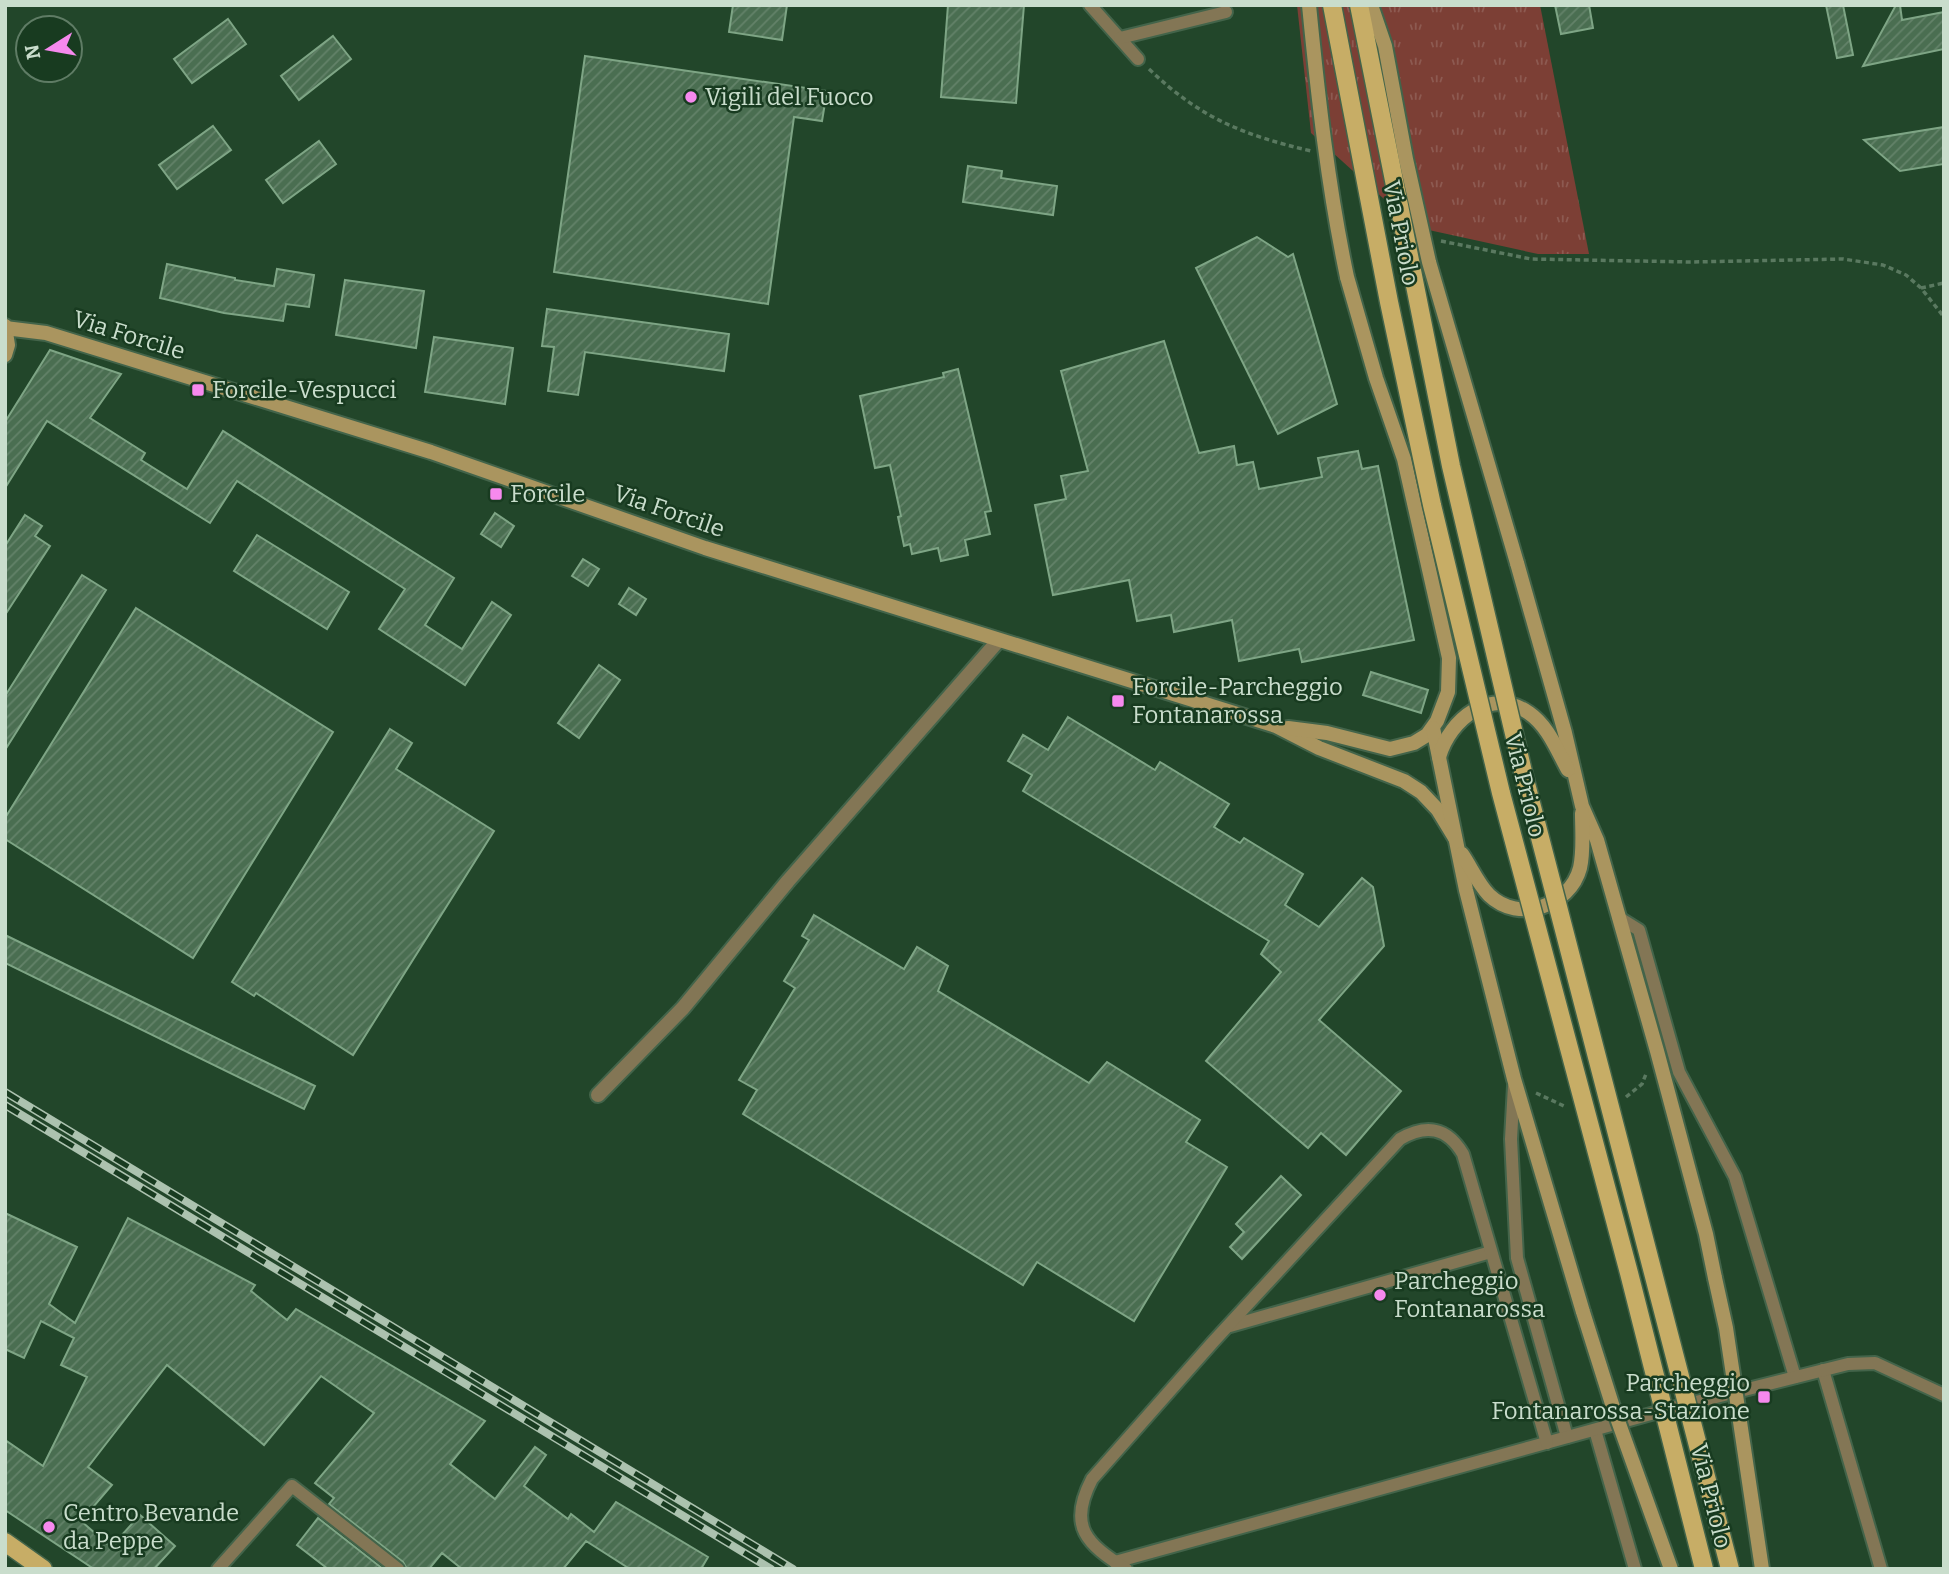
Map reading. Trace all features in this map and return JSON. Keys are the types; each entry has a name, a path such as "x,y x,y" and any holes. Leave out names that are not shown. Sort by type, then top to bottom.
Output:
{"main road":[{"name":"Via Priolo","path":"1332,5 1389,302 1432,505 1472,675 1704,1569"},
{"name":"Via Priolo","path":"1359,5 1451,466 1521,763 1730,1569"},
{"path":"5,1542 43,1569"}],"street":[{"path":"1310,5 1324,149 1347,277 1376,378 1404,458 1449,658 1448,692 1433,728 1414,743 1390,749"},
{"path":"1371,5 1385,46 1429,262 1565,733 1577,789 1597,840 1692,1181 1726,1328 1762,1569"},
{"path":"5,355 8,345 6,328"},
{"name":"Via Forcile","path":"6,328 46,333 430,452 705,548 1276,726"},
{"path":"598,1095 683,1008 788,881 999,641"},
{"path":"1276,726 1327,733 1390,749 1411,751 1440,746 1458,721 1473,709 1492,703 1511,704 1530,713 1548,732 1577,789"},
{"path":"1276,726 1319,748 1404,781 1421,792 1438,810 1488,894 1512,909 1544,907 1559,898 1574,882 1580,866 1582,806"},
{"path":"1433,728 1440,746 1465,890 1514,1079 1612,1404 1671,1569"}],"lane":[{"path":"1090,5 1138,59"},
{"path":"1120,38 1226,12"},
{"path":"1618,917 1639,930 1679,1072 1735,1177 1795,1377"},
{"path":"1514,1079 1511,1139 1517,1258 1567,1437"},
{"path":"1546,1443 1463,1154 1455,1140 1443,1133 1429,1129 1413,1131 1400,1139 1092,1479 1083,1495 1081,1513 1088,1541 1100,1553 1121,1565 1567,1437 1848,1364 1875,1363 1944,1395"},
{"path":"1230,1326 1491,1252"},
{"path":"1824,1370 1881,1569"},
{"path":"1680,1406 1721,1569"},
{"path":"1595,1430 1634,1569"},
{"path":"218,1569 292,1486 398,1569"}],"path":[{"path":"1138,59 1171,90 1197,109 1240,132 1312,152"},
{"path":"1441,241 1531,259 1690,262 1843,259 1883,264 1906,275 1921,288 1944,317"},
{"path":"1921,288 1944,283"}],"green space":[{"path":"1297,5 1540,5 1589,254 1538,254 1415,227 1311,133"}],"building":[{"path":"733,5 787,5 782,40 729,32"},
{"path":"948,5 1024,5 1016,103 941,97"},
{"path":"1555,5 1589,5 1593,28 1561,34"},
{"path":"1826,5 1843,5 1853,55 1837,58"},
{"path":"1896,5 1900,5 1902,20 1944,12 1944,49 1863,66"},
{"path":"228,19 246,44 192,83 174,59"},
{"path":"333,36 351,59 299,100 281,76"},
{"path":"585,56 827,91 822,121 794,117 768,304 554,272"},
{"path":"213,126 231,150 177,189 159,165"},
{"path":"1944,127 1944,164 1900,171 1864,140"},
{"path":"319,141 336,164 283,203 266,180"},
{"path":"968,166 1002,171 1001,178 1057,186 1053,215 963,202"},
{"path":"1257,237 1288,257 1293,254 1337,404 1278,434 1196,268"},
{"path":"167,264 274,286 277,269 314,275 309,307 286,304 283,321 224,313 160,298"},
{"path":"345,280 424,291 416,348 336,335"},
{"path":"547,309 729,334 724,371 585,352 578,395 548,391 554,347 542,346"},
{"path":"434,337 513,348 505,404 425,392"},
{"path":"1164,341 1199,453 1234,446 1237,465 1253,462 1259,489 1322,477 1318,458 1358,451 1362,469 1378,466 1414,640 1302,662 1299,649 1239,661 1232,620 1174,632 1171,615 1137,621 1129,580 1053,595 1035,505 1066,499 1061,476 1088,471 1061,371"},
{"path":"50,350 121,374 90,418 145,453 141,460 187,489 223,431 454,578 425,625 462,649 492,602 511,615 465,685 379,629 405,589 237,481 210,523 47,421 5,488 5,422"},
{"path":"958,369 991,511 985,512 990,534 965,540 968,555 941,561 938,548 912,554 910,544 904,546 898,517 901,516 890,465 875,468 860,396 944,377 943,373"},
{"path":"495,513 514,526 501,547 481,534"},
{"path":"25,515 42,526 35,536 50,546 5,615 5,546"},
{"path":"257,535 349,592 327,629 234,571"},
{"path":"583,559 599,569 588,586 572,576"},
{"path":"82,575 106,590 5,750 5,696"},
{"path":"629,588 646,599 636,615 619,604"},
{"path":"136,608 333,732 193,958 5,839 5,818"},
{"path":"599,665 620,680 579,738 558,723"},
{"path":"1371,672 1428,690 1421,713 1363,695"},
{"path":"1068,717 1155,770 1160,762 1229,804 1214,827 1240,843 1244,838 1303,874 1285,905 1319,927 1362,878 1373,887 1384,946 1319,1020 1401,1091 1346,1155 1321,1133 1308,1148 1206,1061 1281,972 1261,954 1269,941 1023,791 1032,775 1008,761 1023,735 1048,750"},
{"path":"390,729 412,743 396,769 494,831 353,1055 256,993 254,996 232,982"},
{"path":"814,915 904,969 917,947 948,966 938,991 1089,1083 1107,1062 1200,1120 1186,1142 1227,1167 1134,1321 1037,1262 1023,1285 743,1114 757,1090 739,1080 795,988 784,981 809,940 802,936"},
{"path":"5,935 315,1086 304,1109 5,963"},
{"path":"1281,1176 1301,1195 1242,1259 1230,1247 1244,1232 1236,1224"},
{"path":"5,1213 77,1247 49,1304 75,1323 128,1218 255,1285 251,1291 287,1320 296,1309 485,1421 450,1464 495,1499 535,1447 546,1455 524,1486 568,1519 571,1514 594,1532 616,1502 708,1557 701,1569 630,1569 586,1541 563,1569 462,1569 442,1553 429,1569 407,1569 403,1562 329,1504 334,1498 315,1483 374,1413 321,1376 264,1445 167,1365 88,1467 112,1485 81,1521 111,1547 140,1515 175,1546 154,1569 94,1569 5,1510 5,1440 43,1466 87,1377 61,1365 74,1338 41,1321 24,1358 5,1349"},
{"path":"318,1518 383,1569 328,1569 297,1545"}],"railway":[{"path":"5,1092 793,1569"},
{"path":"5,1105 771,1569"}],"place":[{"name":"Vigili del Fuoco","path":"691,97"},
{"name":"Forcile-Vespucci","path":"198,390"},
{"name":"Forcile","path":"496,494"},
{"name":"Forcile-Parcheggio Fontanarossa","path":"1118,701"},
{"name":"Parcheggio Fontanarossa","path":"1380,1295"},
{"name":"Parcheggio Fontanarossa-Stazione","path":"1764,1397"},
{"name":"Centro Bevande da Peppe","path":"49,1527"}]}
